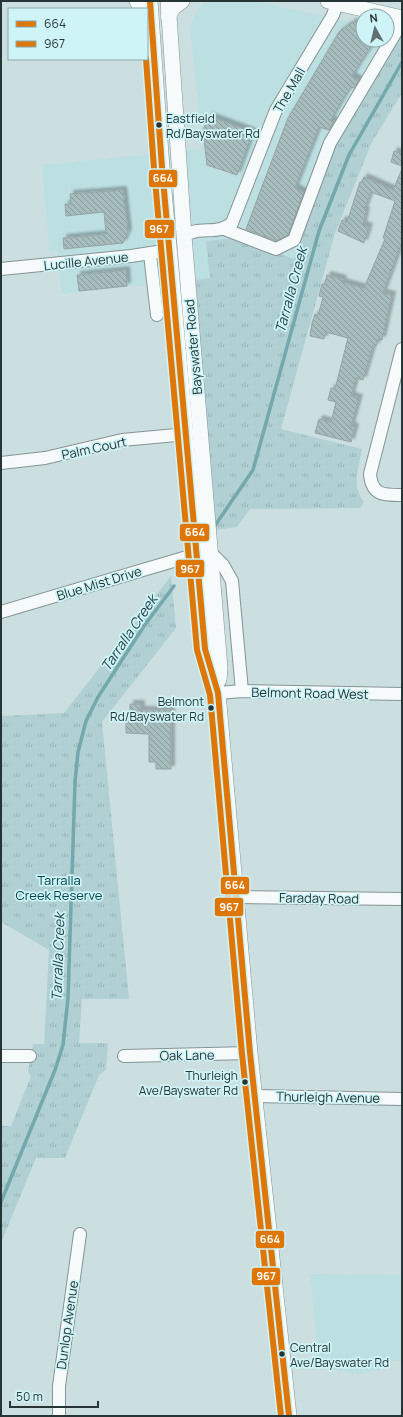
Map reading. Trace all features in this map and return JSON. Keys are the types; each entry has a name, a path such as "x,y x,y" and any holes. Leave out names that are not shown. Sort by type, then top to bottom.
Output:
{"main road":[{"name":"Bayswater Road","path":"150,1 149,27 187,434 203,553"},
{"path":"168,8 174,7 182,1"},
{"path":"332,2 402,18"},
{"name":"Bayswater Road","path":"168,8 184,236 203,553 205,649 218,693 250,1053 289,1416"},
{"path":"170,250 184,236"}],"street":[{"name":"The Mall","path":"224,229 232,223 276,110 331,20 332,2"},
{"path":"184,236 191,231 224,229 276,249 294,240 330,143 396,32 402,18"},
{"name":"Lucille Avenue","path":"1,269 150,254 170,250"},
{"path":"150,254 156,315"},
{"path":"402,349 370,474 373,488 383,494 402,495"},
{"name":"Palm Court","path":"1,463 45,458 122,440 187,434"},
{"path":"203,553 223,565 234,575 242,691"},
{"name":"Blue Mist Drive","path":"1,612 203,553"},
{"name":"Belmont Road West","path":"218,693 242,691 402,694"},
{"name":"Faraday Road","path":"236,896 402,899"},
{"name":"Oak Lane","path":"124,1056 250,1053"},
{"path":"1,1056 30,1056"},
{"name":"Thurleigh Avenue","path":"255,1096 402,1099"},
{"name":"Dunlop Avenue","path":"59,1416 59,1386 80,1234"}],"shaded area":[{"path":"209,1 253,1 355,22 355,48 394,48 335,145 294,259 236,238 206,242 210,278 62,294 58,251 49,251 42,165 202,149 190,27 194,16 202,5"},
{"path":"395,31 402,32 395,46"},
{"path":"310,1274 401,1275 402,1361 380,1361 381,1370 356,1374 319,1367"}],"green space":[{"path":"402,34 402,93 372,142 335,233 281,429 362,449 357,483 360,496 364,502 360,508 250,509 237,527 215,530 194,280 210,278 206,241 236,238 294,259 335,145 394,48 395,48"},
{"name":"Tarralla Creek Reserve","path":"171,576 176,628 102,722 129,999 82,999 79,1043 108,1043 106,1070 99,1075 65,1158 36,1158 1,1243 1,1126 11,1126 31,1076 28,1071 33,1044 44,1044 49,950 1,922 1,716 64,713"}],"building":[{"path":"353,22 355,22 355,48 370,48 352,76 359,80 354,88 351,87 344,97 331,120 334,121 329,130 319,127 295,188 304,192 288,235 276,241 246,229 288,118 339,32"},
{"path":"209,116 253,132 237,175 207,165 203,130"},
{"path":"394,151 402,154 402,166 391,162"},
{"path":"402,169 402,242 383,293 392,295 382,340 378,339 376,346 373,346 363,380 356,378 351,396 359,398 351,426 355,427 351,442 315,433 319,419 331,422 336,402 328,400 331,388 335,389 348,338 326,332 324,339 310,336 315,314 318,316 323,297 319,296 322,284 325,284 327,275 343,279 342,282 364,288 385,239 383,238 395,201 371,192 364,210 366,211 363,225 369,227 364,243 338,231 342,220 347,222 360,182 362,182 364,177 393,190"},
{"path":"123,190 128,232 123,243 64,249 63,238 106,234 104,212 66,216 65,204 71,204 70,194"},
{"path":"126,270 127,286 79,291 77,275"},
{"path":"130,704 141,704 141,710 171,710 171,769 156,769 156,762 149,762 149,734 126,733 126,717 130,717"}],"waterway":[{"name":"Tarralla Creek","path":"214,527 253,470 319,231 349,155 402,62"},
{"name":"Tarralla Creek","path":"1,1202 55,1070 63,1045 68,998 75,782 78,752 86,721 98,697 144,626 174,586"}],"transit line":[{"name":"664","path":"150,1 162,168 205,649 218,693 250,1053 289,1416"},
{"name":"967","path":"146,60 154,169 197,650 210,695 242,1054 281,1416"}],"place":[{"name":"Eastfield Rd/Bayswater Rd","path":"159,125"},
{"name":"Belmont Rd/Bayswater Rd","path":"211,708"},
{"name":"Thurleigh Ave/Bayswater Rd","path":"245,1082"},
{"name":"Central Ave/Bayswater Rd","path":"282,1354"}]}
